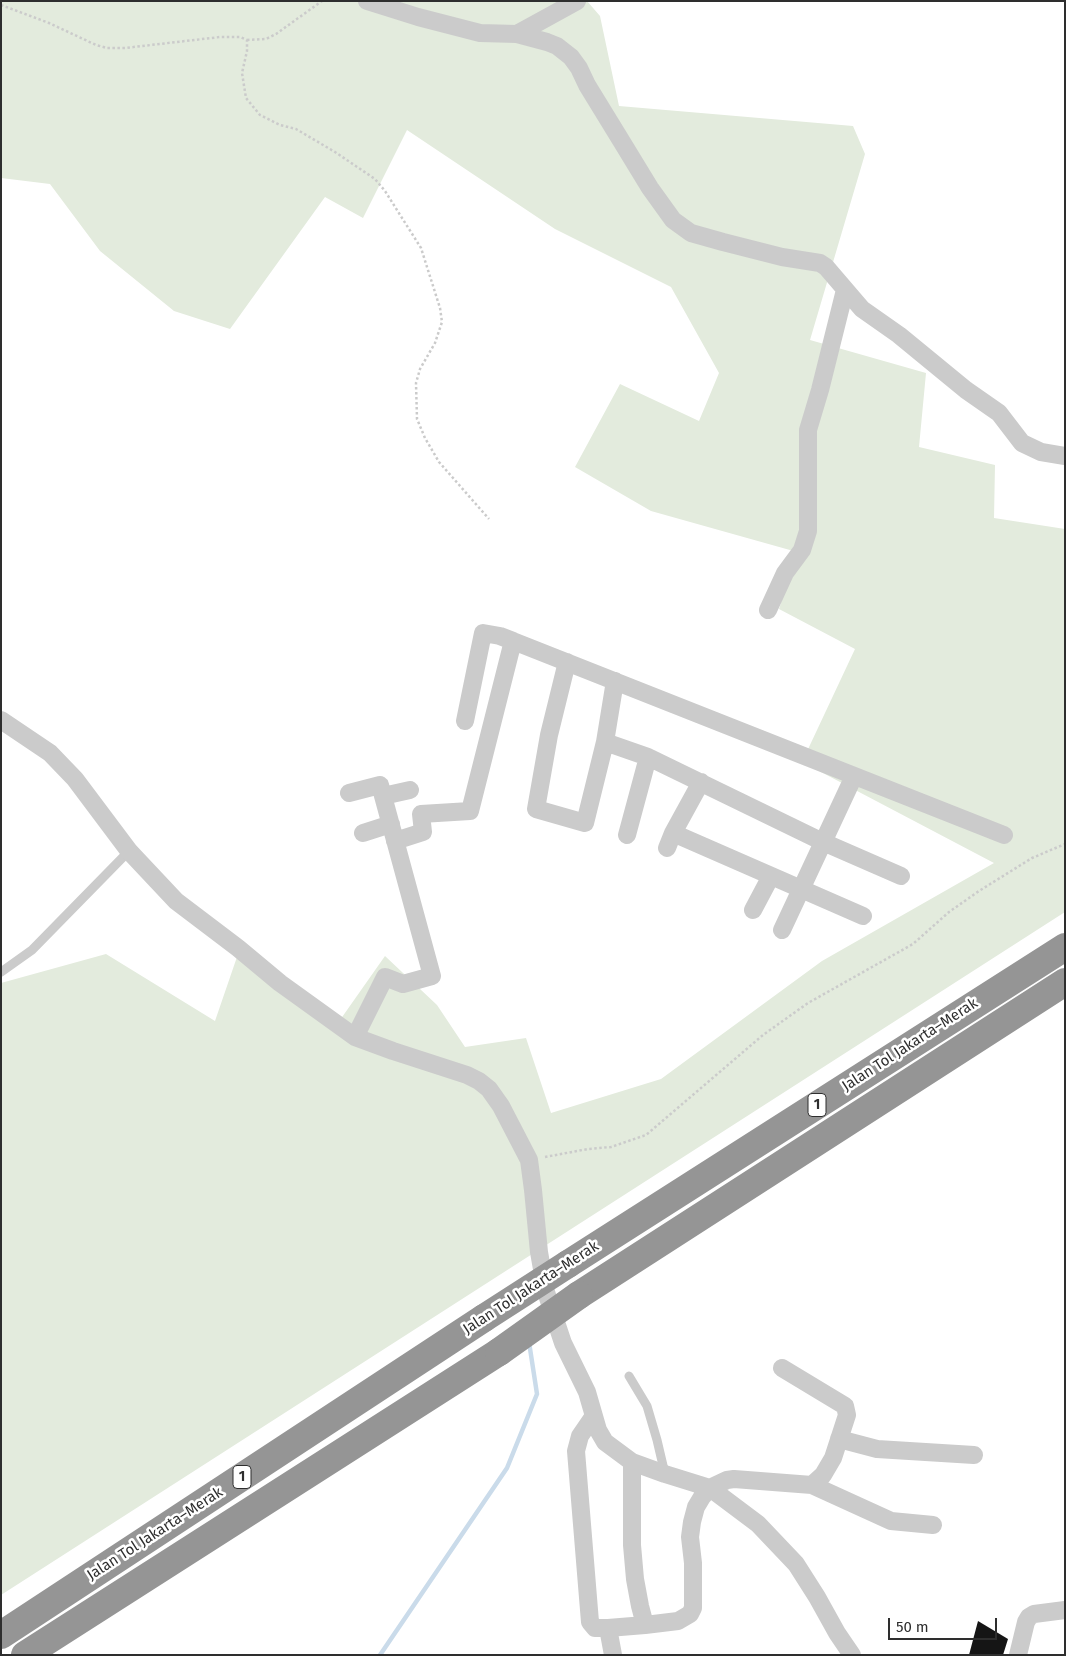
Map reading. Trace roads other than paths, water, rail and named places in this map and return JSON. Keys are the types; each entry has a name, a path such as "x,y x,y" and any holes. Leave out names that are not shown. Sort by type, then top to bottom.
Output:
{"highway":[{"name":"Jalan Tol Jakarta–Merak","path":"1,1635 484,1318 1065,947"},
{"name":"Jalan Tol Jakarta–Merak","path":"25,1655 499,1352 579,1295 1065,982"}],"street":[{"path":"367,1 480,33 517,34 557,46 571,57 579,68 587,85 650,188 673,220 690,233 782,257 820,262 862,309 899,335 966,390 999,413 1022,443 1041,452 1065,456"},
{"path":"517,34 577,1"},
{"path":"768,610 785,573 802,550 808,532 808,430 845,290"},
{"path":"465,721 483,633 500,636 1004,836"},
{"path":"395,841 423,832 421,814 470,811 513,641"},
{"path":"568,662 549,735 536,809 585,823 605,742 615,681"},
{"path":"1,720 50,753 76,779 128,851 176,901 280,983 355,1037 467,1075 489,1089 501,1106 529,1160 539,1252 546,1292 563,1343 586,1392 605,1442 632,1462 710,1488 758,1524 796,1564 852,1655"},
{"path":"605,742 648,757 823,842 901,876"},
{"path":"627,835 648,757"},
{"path":"782,930 854,776"},
{"path":"702,782 670,840 771,876 863,916"},
{"path":"349,793 380,785 432,976 403,984 385,977 355,1037"},
{"path":"383,796 410,790"},
{"path":"363,833 391,824"},
{"path":"753,910 771,876"},
{"path":"782,1368 845,1406 847,1415 833,1458 823,1475 812,1485"},
{"path":"594,1417 580,1436 576,1451 590,1622 595,1628 646,1625 678,1620 690,1614 693,1608 694,1563 690,1536 696,1507 710,1488 727,1480 812,1485 891,1521 933,1525"},
{"path":"839,1439 877,1449 974,1455"},
{"path":"632,1462 632,1545 635,1579 646,1625"},
{"path":"1018,1655 1029,1617 1034,1614 1065,1610"},
{"path":"608,1628 613,1655"}],"lane":[{"path":"1,972 32,950 128,851"},
{"path":"629,1376 647,1406 665,1474"}],"waterway":[{"path":"380,1655 507,1468 537,1394 529,1342"}]}
